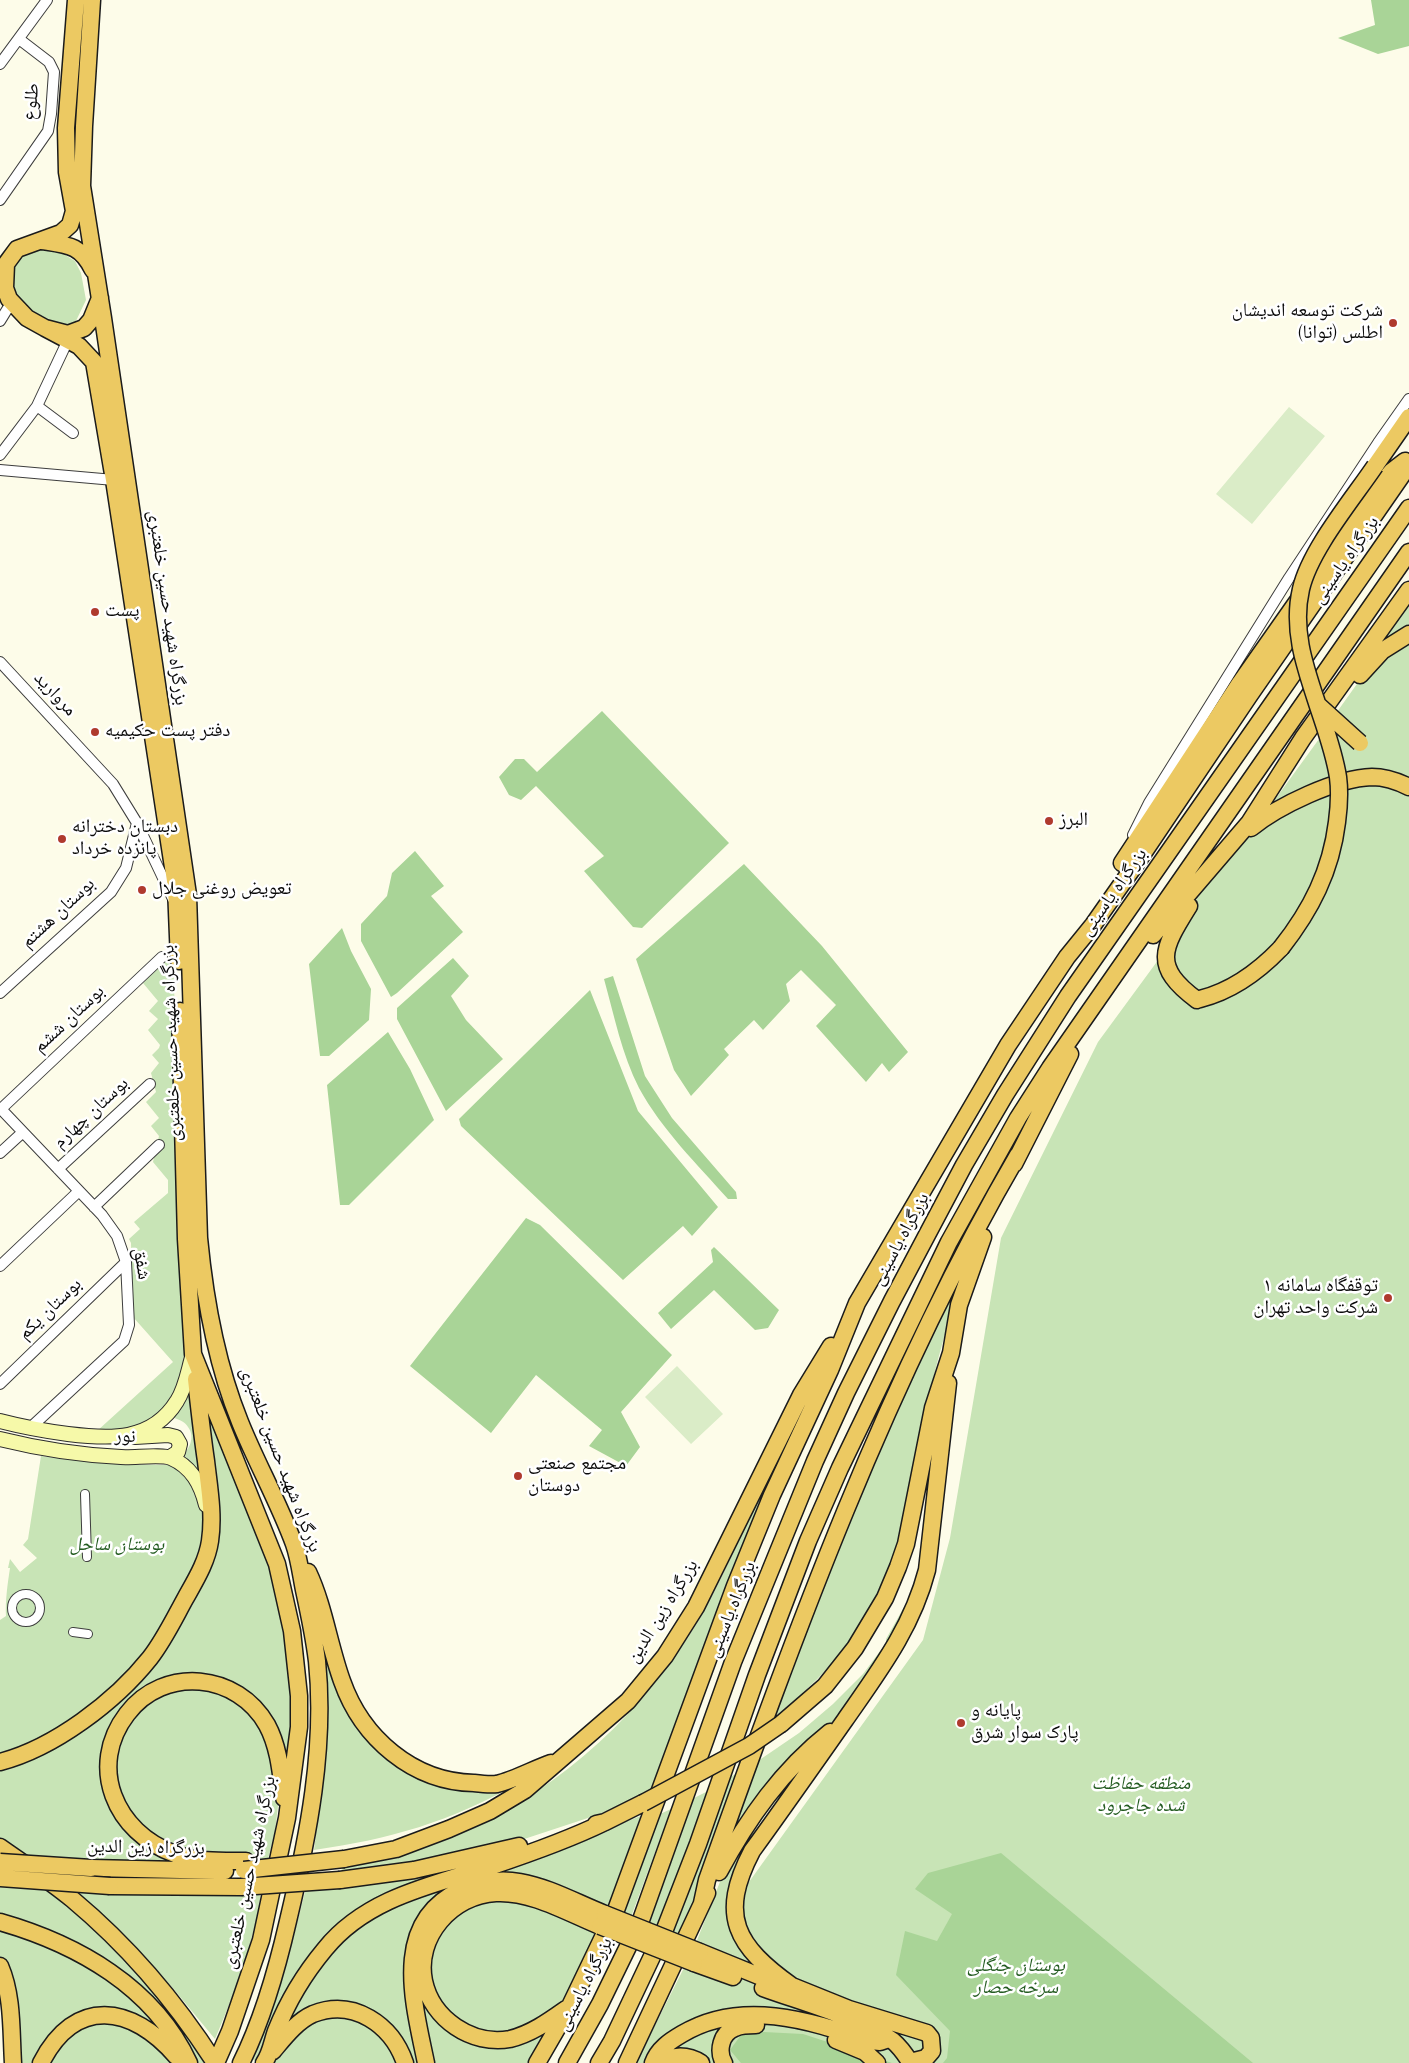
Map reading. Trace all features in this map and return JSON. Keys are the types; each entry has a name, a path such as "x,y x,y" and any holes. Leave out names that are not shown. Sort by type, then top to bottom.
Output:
{"highway":[{"path":"76,0 66,128 68,172 74,211 70,225 61,233 17,249 6,264 4,279 9,298 26,318 45,328 68,334 84,328 91,320 100,298"},
{"name":"بزرگراه شهید حسین خلعتبری","path":"92,0 82,186 188,895 199,1238 207,1309 222,1371 239,1420 294,1544 311,1622 317,1662 319,1704 311,1808 286,1932 264,2005 242,2060"},
{"path":"42,241 68,246 81,252 87,259 97,279"},
{"name":"بزرگراه شهید حسین خلعتبری","path":"45,328 79,346 94,362 114,480 176,887 186,1239 193,1354 267,1536 286,1596 299,1696 299,1727 287,1818 261,1940 230,2031 216,2063"},
{"path":"1210,869 1170,938 1166,956 1170,974 1174,981 1198,999 1219,993 1261,968 1281,948 1311,906 1325,875 1334,842 1339,793 1338,778 1299,646 1298,617 1300,591 1314,556 1409,417"},
{"path":"1068,957 1087,919 1116,872 1240,683 1361,512 1392,471 1409,458"},
{"path":"537,2063 570,2006 616,1910 753,1538 830,1370 857,1303 1008,1045 1068,957 1142,855 1249,696 1409,465"},
{"name":"بزرگراه یاسینی","path":"567,2063 600,2004 640,1920 733,1662 815,1461 846,1393 960,1173 1068,996 1409,508"},
{"path":"599,2063 612,2041 665,1929 698,1844 757,1675 808,1541 920,1299 980,1184 1018,1118 1088,1014 1409,552"},
{"path":"1255,814 1303,738 1409,590"},
{"path":"1099,998 1234,842 1310,745 1367,665 1392,644 1409,634"},
{"path":"1317,704 1360,743"},
{"path":"1234,842 1264,818 1285,805 1344,783 1363,778 1378,777 1409,787"},
{"path":"792,1986 767,1967 747,1946 739,1930 734,1916 734,1899 740,1874 752,1851 894,1650 910,1621 921,1595 927,1570 951,1353 959,1305 994,1207 1088,1014"},
{"path":"702,1903 707,1880 806,1607 860,1477 943,1295 989,1205 1018,1155"},
{"name":"بزرگراه زین الدین","path":"0,1862 91,1868 188,1871 275,1861 292,1866 344,1860 396,1849 449,1829 490,1811 525,1790 628,1701 665,1656 691,1615 725,1552 801,1395 857,1303"},
{"path":"267,2059 276,2031 304,1979 333,1939 357,1918 400,1895 570,1840 644,1803 748,1746 781,1724 825,1686 855,1648 885,1598 906,1544 934,1408 951,1353"},
{"path":"0,1762 30,1752 55,1740 90,1715 136,1674 161,1641 198,1576 207,1555 211,1523 210,1491 193,1354"},
{"path":"294,1544 315,1587 341,1680 350,1700 371,1733 397,1758 436,1776 457,1783 497,1784 564,1758"},
{"path":"245,1865 192,1859 174,1854 144,1838 124,1817 112,1794 108,1774 109,1761 117,1730 136,1703 165,1685 195,1680 224,1686 243,1697 262,1716 274,1741 287,1818"},
{"path":"627,2063 702,1903 735,1842 775,1785 803,1755 846,1719"},
{"name":"بزرگراه زین الدین","path":"0,1878 110,1886 241,1887 340,1880 414,1870 507,1850 568,1830 605,1822"},
{"path":"0,1847 71,1899 115,1940 155,1981 187,2020 216,2063"},
{"path":"426,2063 412,1990 411,1962 420,1929 441,1902 454,1893 476,1884 508,1880 544,1889 602,1920"},
{"path":"570,2006 531,2031 509,2039 487,2039 464,2032 443,2016 435,2006 424,1981 425,1954 429,1938 435,1927 455,1906 481,1894 497,1892 512,1894 602,1920 861,2024 889,2039 902,2049 910,2062 926,2058 932,2051 931,2038 927,2034 858,2012 792,1986 776,1983 697,1958"},
{"path":"0,1922 50,1938 79,1952 105,1968 136,1994 160,2019 189,2063"},
{"path":"0,1966 9,2000 13,2063"},
{"path":"267,2059 294,2028 312,2015 326,2010 344,2010 360,2013 379,2024 394,2040 406,2063"},
{"path":"654,2063 656,2055 673,2039 695,2027 733,2017 764,2014 784,2016 804,2020 871,2041 880,2042 889,2039"},
{"path":"41,2063 53,2042 72,2024 96,2015 118,2016 138,2023 152,2031 183,2063"},
{"path":"724,2063 721,2051 725,2035 736,2027 756,2024 778,2026 830,2037 865,2052 877,2063"},
{"path":"654,2063 667,2058 684,2056 701,2063"}],"main road":[{"name":"نور","path":"0,1421 29,1429 112,1438 142,1431 165,1416 181,1395 193,1354"},
{"path":"25,1445 29,1429"},
{"path":"112,1438 176,1437 180,1444 178,1452 170,1457 197,1478 211,1523"},
{"name":"نور","path":"0,1439 25,1445 84,1454 124,1458 170,1457"}],"street":[{"path":"0,63 47,0"},
{"name":"طلوع","path":"0,200 48,131 51,114 54,72 49,62 19,39"},
{"path":"0,321 8,308"},
{"path":"0,455 36,406 68,340"},
{"path":"1116,872 1149,803 1288,578 1409,399"},
{"path":"36,406 73,433"},
{"path":"0,470 114,480"},
{"name":"مروارید","path":"0,662 113,784 137,823 175,904"},
{"name":"بوستان هشتم","path":"0,992 111,892 126,868 137,823"},
{"name":"بوستان ششم","path":"1,1109 162,957"},
{"name":"بوستان چهارم","path":"58,1169 150,1084"},
{"name":"شفق","path":"1,1109 94,1207 117,1236 126,1262 129,1325 124,1341 29,1429"},
{"path":"0,1153 23,1132"},
{"path":"94,1207 159,1145"},
{"path":"0,1266 79,1191"},
{"name":"بوستان یکم","path":"0,1384 126,1262"},
{"path":"85,1494 87,1557"},
{"path":"73,1632 88,1634"}],"green space":[{"path":"1371,0 1409,0 1409,46 1378,54 1338,38 1375,25"},
{"path":"52,247 75,261 81,273 86,300 75,323 66,329 35,314 22,303 17,295 9,271 25,254"},
{"path":"1289,407 1325,436 1252,524 1216,494"},
{"name":"منطقه حفاظت شده جاجرود","path":"1409,597 1409,2063 636,2063 694,1948 725,1869 742,1836 818,1748 762,1820 743,1850 734,1875 731,1907 923,1640 950,1538 1001,1238 1098,1042 1189,918 1198,895 1250,834 1327,728 1364,674 1371,656"},
{"path":"602,711 729,843 642,928 633,927 584,871 604,856 536,786 521,800 509,795 499,777 515,759 524,759 537,772"},
{"path":"415,851 444,886 431,896 463,932 391,997 361,941 361,924 387,896 392,873"},
{"path":"744,864 822,946 908,1052 889,1072 882,1063 866,1082 816,1026 836,1005 801,970 786,984 790,1001 763,1030 754,1020 724,1049 729,1055 691,1096 674,1070 636,959"},
{"path":"342,928 351,951 371,989 369,1020 329,1056 320,1056 309,964"},
{"path":"173,954 186,1362 174,1401 141,1428 97,1431 173,1362 133,1317 131,1243 129,1239 140,1229 134,1222 168,1193 168,1180 153,1162 159,1136 151,1126 159,1118 146,1102 156,1092 151,1073 159,1063 152,1055 160,1045 148,1030 158,1019 149,1011 158,1001 143,983"},
{"path":"453,958 469,976 451,996 466,1020 503,1059 446,1111 397,1019 397,1008"},
{"path":"613,976 645,1076 672,1118 736,1192 737,1199 728,1199 692,1160 658,1118 639,1088 623,1049 604,979"},
{"path":"590,990 638,1111 718,1207 692,1236 683,1226 623,1280 461,1126 459,1119"},
{"path":"388,1032 410,1069 434,1120 349,1205 340,1205 327,1085"},
{"path":"526,1218 540,1225 672,1355 621,1412 640,1447 626,1466 589,1446 602,1430 536,1375 491,1433 410,1366"},
{"path":"976,1238 938,1360 904,1524 892,1563 882,1587 857,1632 842,1652 807,1689 768,1722 859,1495"},
{"path":"714,1247 779,1310 768,1328 755,1330 714,1290 671,1329 658,1313 713,1262 711,1250"},
{"path":"677,1366 723,1414 691,1444 645,1397"},
{"path":"189,1385 207,1496 178,1457 185,1452 190,1444 190,1431 181,1420 171,1417"},
{"path":"813,1387 651,1792 597,1815 506,1845 341,1876 342,1866 420,1848 483,1822 518,1803 552,1781 584,1756 641,1700 690,1634 707,1606"},
{"path":"202,1403 209,1414 267,1557 281,1608 292,1689 292,1723 286,1796 263,1712 180,1678 111,1734 119,1817 204,1863 28,1859 0,1838 0,1767 108,1704 205,1569"},
{"name":"بوستان ساحل","path":"41,1456 109,1464 171,1465 185,1472 203,1506 206,1546 148,1653 76,1720 0,1759 0,1620 6,1616 10,1559 20,1572 37,1558 23,1545 28,1539"},
{"path":"913,1591 916,1598 847,1707 818,1736 720,1861 755,1763 799,1733 833,1704 863,1674 886,1643 886,1639"},
{"path":"318,1611 340,1692 417,1775 517,1784 467,1809 419,1827 342,1846 314,1850 323,1775"},
{"path":"221,1689 265,1728 279,1797 275,1832 268,1859 203,1858 143,1834 112,1781 124,1723 164,1690"},
{"path":"744,1769 682,1938 671,1933 727,1779"},
{"path":"708,1791 658,1928 648,1924 694,1798"},
{"path":"671,1809 631,1917 621,1913 658,1815"},
{"path":"643,1815 607,1911 541,1884 419,1921 421,2063 409,2063 347,2007 283,2034 308,1984 345,1936 390,1906 558,1848"},
{"name":"بوستان جنگلی سرخه حصار","path":"1001,1853 1253,2063 943,2063 947,2058 950,2031 896,1975 905,1931 937,1941 952,1914 915,1889 928,1873"},
{"path":"486,1860 366,1907 270,2030 255,2061 251,2058 278,1989 306,1888"},
{"path":"0,1883 50,1887 132,1964 186,2033 204,2063 198,2063 161,2010 0,1916"},
{"path":"69,1890 261,1892 249,1947 215,2039 171,1986"},
{"path":"507,1897 600,1929 576,1981 560,2007 551,2017 541,2023 492,2037 447,2016 427,1973 431,1943 462,1906"},
{"path":"0,1926 44,1941 118,1986 162,2029 95,2013 37,2063 18,2063 0,1959"},
{"path":"416,1988 424,1991 480,2043 558,2017 530,2063 430,2063"},
{"path":"327,2014 374,2024 402,2063 273,2063 293,2034"},
{"path":"121,2020 178,2063 43,2063 75,2026"},
{"path":"744,2031 803,2034 892,2063 741,2063 730,2050"}],"place":[{"name":"شرکت توسعه اندیشان اطلس (توانا)","path":"1393,323"},
{"name":"پست","path":"95,612"},
{"name":"دفتر پست حکیمیه","path":"95,732"},
{"name":"البرز","path":"1049,821"},
{"name":"دبستان دخترانه پانزده خرداد","path":"62,839"},
{"name":"تعویض روغنی جلال","path":"142,890"},
{"name":"توقفگاه سامانه ۱ شرکت واحد تهران","path":"1388,1298"},
{"name":"مجتمع صنعتی دوستان","path":"518,1476"},
{"name":"پایانه و پارک‌ سوار شرق","path":"961,1723"}]}
